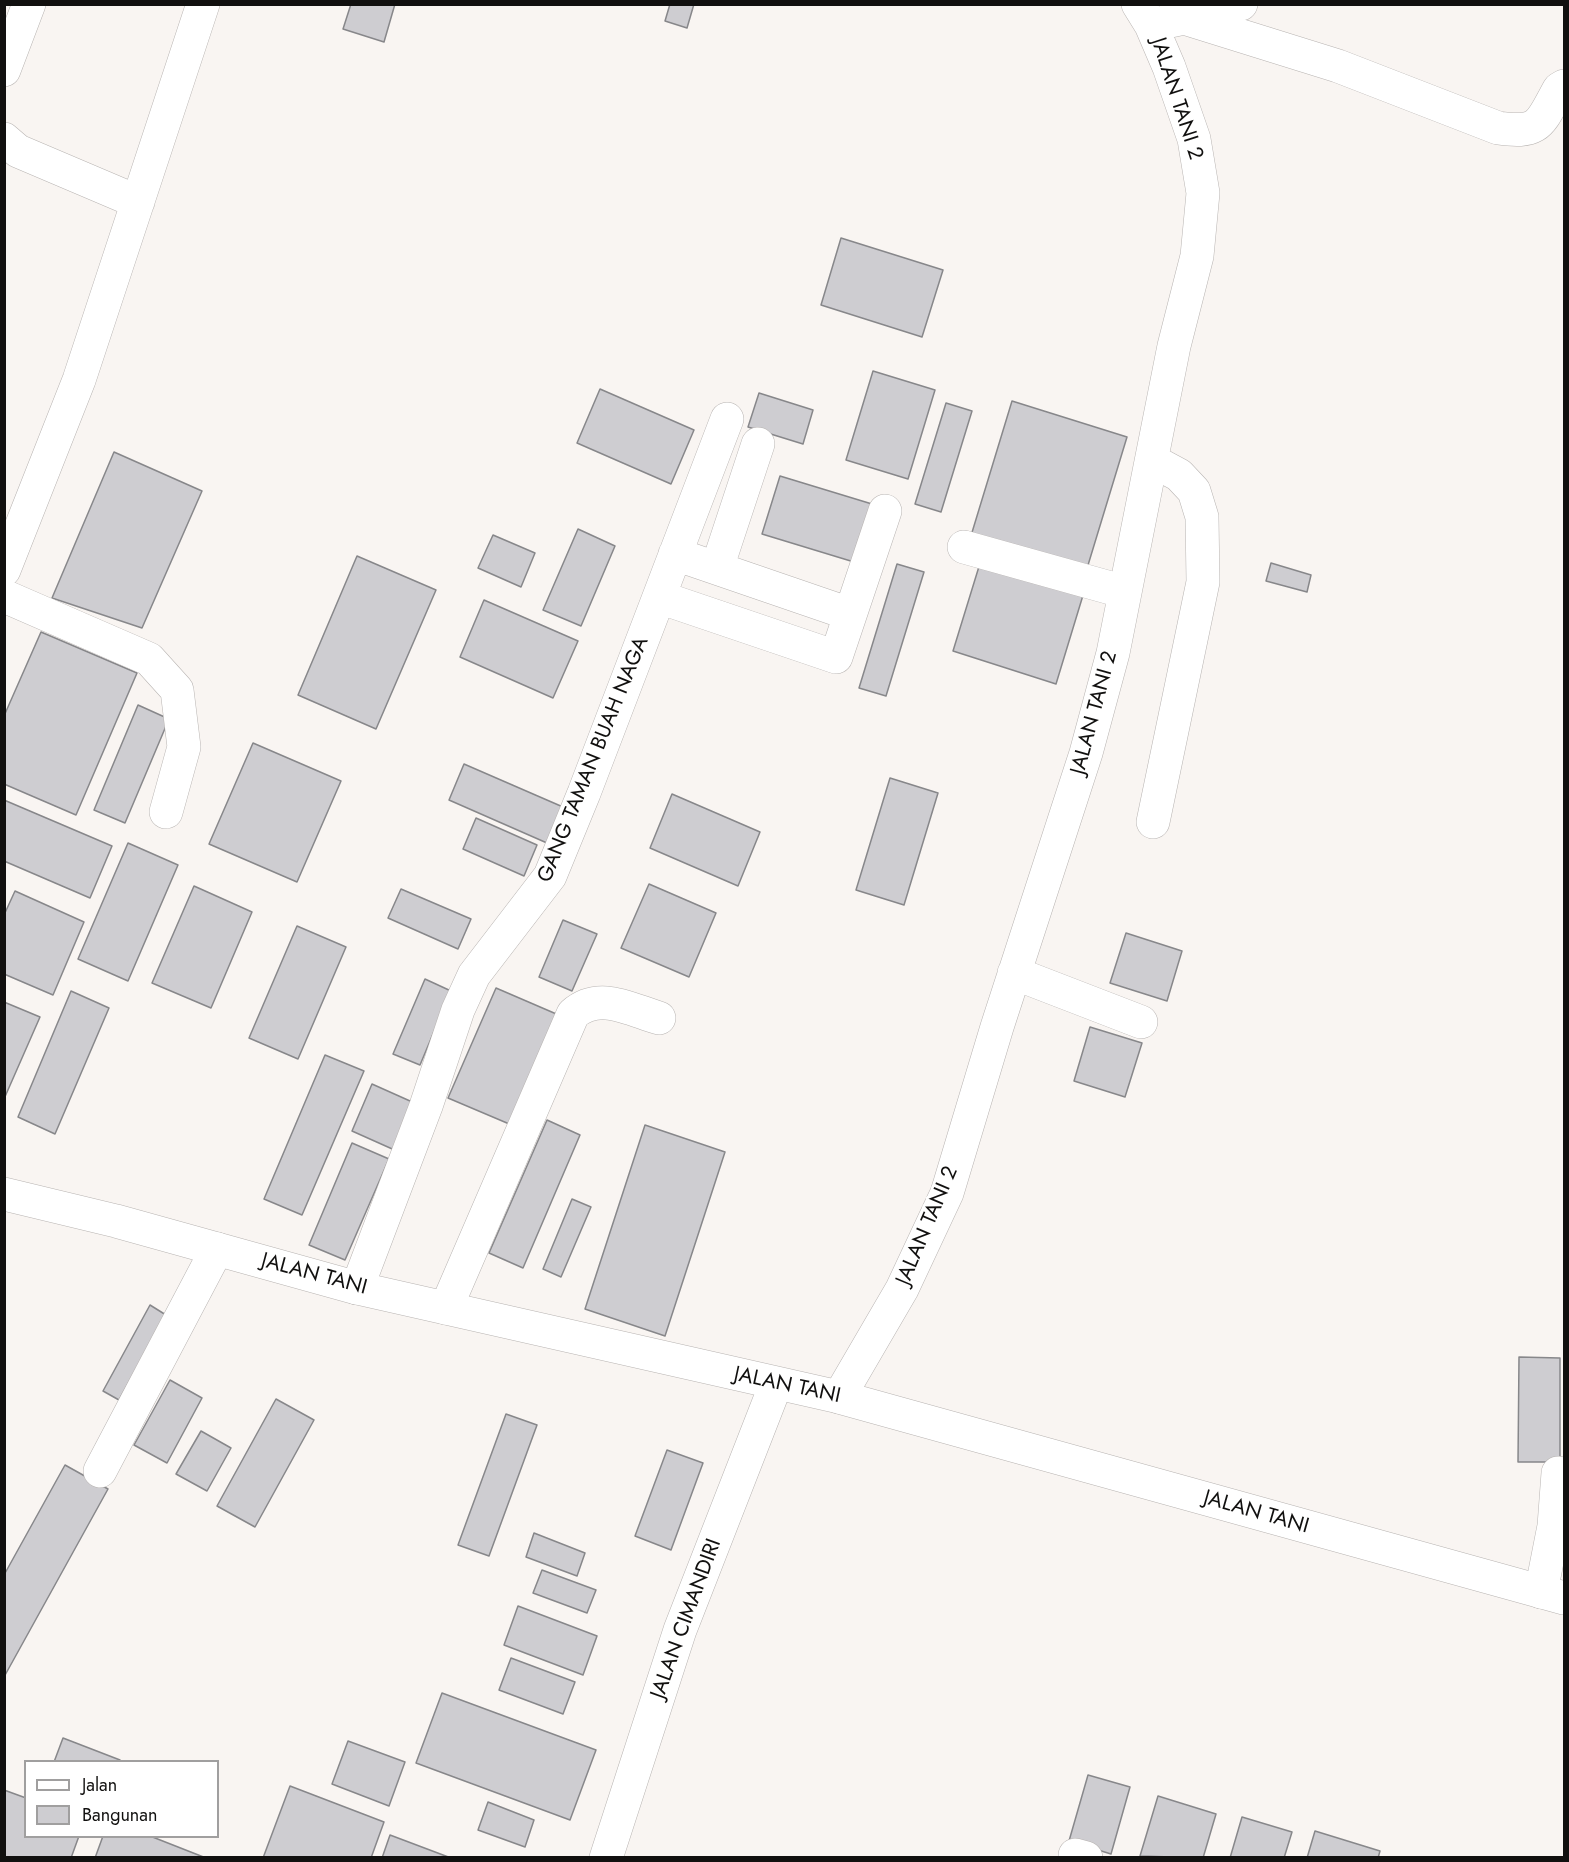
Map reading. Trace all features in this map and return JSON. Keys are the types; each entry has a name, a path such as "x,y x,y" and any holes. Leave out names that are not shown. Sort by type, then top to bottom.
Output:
{"main road":[{"path":"4,70 29,4"},
{"path":"4,570 79,380 203,4"},
{"path":"1184,18 1241,4"},
{"path":"1145,15 1184,18 1338,66 1498,128 1522,131 1539,124 1559,89 1564,86"},
{"name":"JALAN TANI 2","path":"839,1397 902,1289 947,1193 1014,973 1086,753 1113,653 1153,461 1174,345 1197,256 1203,193 1194,139 1169,67 1145,15"},
{"path":"4,139 18,151 138,202"},
{"name":"GANG TAMAN BUAH NAGA","path":"357,1288 426,1106 458,1010 474,975 550,876 727,419"},
{"path":"717,568 758,444"},
{"path":"1153,461 1179,475 1194,491 1202,517 1203,582 1153,822"},
{"path":"659,597 836,657 885,511"},
{"path":"964,547 1125,592"},
{"path":"675,554 850,614"},
{"path":"4,596 149,659 177,690 183,747 166,812"},
{"path":"1014,973 1141,1022"},
{"path":"446,1308 573,1014 583,1005 600,1000 658,1018"},
{"name":"JALAN TANI","path":"4,1194 357,1288 839,1397 1553,1595"},
{"path":"100,1471 217,1249"},
{"name":"JALAN CIMANDIRI","path":"606,1857 680,1630 776,1384"},
{"path":"1553,1595 1554,1526 1558,1473"}],"building":[{"path":"351,4 395,4 384,42 343,29"},
{"path":"670,4 694,4 687,28 665,21"},
{"path":"841,238 943,270 922,337 821,305"},
{"path":"873,371 935,390 908,479 846,460"},
{"path":"600,389 694,430 671,484 577,443"},
{"path":"759,393 813,410 803,444 748,427"},
{"path":"1012,401 1127,437 1085,575 970,539"},
{"path":"946,403 972,411 941,512 915,504"},
{"path":"114,452 202,491 142,628 52,598"},
{"path":"780,476 872,504 854,562 762,534"},
{"path":"578,529 615,546 581,626 543,610"},
{"path":"493,535 535,553 521,587 478,568"},
{"path":"357,556 436,590 376,729 298,695"},
{"path":"981,560 1084,592 1056,684 953,651"},
{"path":"1271,563 1311,575 1307,592 1266,581"},
{"path":"897,564 924,572 886,696 859,688"},
{"path":"484,600 578,641 553,698 460,657"},
{"path":"41,632 137,673 76,815 4,784 4,716"},
{"path":"138,705 169,719 125,823 94,810"},
{"path":"253,743 341,781 297,882 209,844"},
{"path":"464,764 563,807 547,843 449,800"},
{"path":"890,778 938,793 904,905 856,890"},
{"path":"672,794 760,832 738,886 650,848"},
{"path":"4,800 112,846 90,898 4,861"},
{"path":"476,818 537,845 524,876 463,849"},
{"path":"128,843 178,865 128,981 78,959"},
{"path":"649,884 716,913 689,977 621,948"},
{"path":"194,886 252,912 211,1008 152,983"},
{"path":"401,889 471,919 458,949 388,918"},
{"path":"15,891 84,922 53,995 4,974 4,915"},
{"path":"563,920 597,934 572,991 539,977"},
{"path":"297,926 346,947 298,1059 249,1038"},
{"path":"1126,933 1182,951 1167,1001 1110,983"},
{"path":"425,979 451,991 420,1065 393,1054"},
{"path":"496,988 561,1016 514,1126 448,1098"},
{"path":"71,991 109,1008 55,1134 18,1117"},
{"path":"4,1002 40,1017 4,1099"},
{"path":"1090,1027 1142,1043 1125,1097 1074,1081"},
{"path":"325,1055 364,1071 302,1215 264,1199"},
{"path":"372,1084 419,1105 399,1152 352,1131"},
{"path":"547,1120 580,1135 523,1268 489,1253"},
{"path":"645,1125 725,1152 665,1336 585,1309"},
{"path":"352,1143 389,1159 345,1260 309,1245"},
{"path":"572,1199 591,1207 561,1277 543,1269"},
{"path":"150,1305 166,1315 119,1400 103,1391"},
{"path":"1519,1357 1560,1358 1560,1462 1518,1462"},
{"path":"170,1380 202,1398 167,1463 134,1445"},
{"path":"276,1399 314,1420 255,1527 217,1506"},
{"path":"506,1414 537,1425 489,1556 458,1545"},
{"path":"201,1431 231,1448 207,1491 176,1474"},
{"path":"667,1450 703,1463 671,1550 635,1536"},
{"path":"65,1465 108,1489 4,1677 4,1575"},
{"path":"534,1533 585,1553 577,1576 526,1557"},
{"path":"542,1570 596,1590 587,1613 533,1593"},
{"path":"518,1606 597,1636 583,1675 504,1645"},
{"path":"511,1658 575,1682 563,1714 499,1690"},
{"path":"442,1693 596,1750 570,1820 416,1763"},
{"path":"63,1738 120,1760 55,1760"},
{"path":"348,1741 405,1762 389,1806 332,1784"},
{"path":"1088,1775 1130,1787 1111,1854 1069,1841"},
{"path":"290,1786 384,1822 371,1858 263,1858"},
{"path":"4,1790 24,1797 24,1838 78,1838 71,1858 4,1858"},
{"path":"1158,1796 1216,1814 1203,1858 1140,1856"},
{"path":"488,1802 534,1820 525,1847 478,1830"},
{"path":"1242,1817 1292,1832 1284,1858 1230,1858"},
{"path":"1315,1831 1380,1851 1378,1858 1307,1858"},
{"path":"390,1835 451,1858 382,1858"},
{"path":"102,1838 155,1838 206,1858 95,1858"}]}
